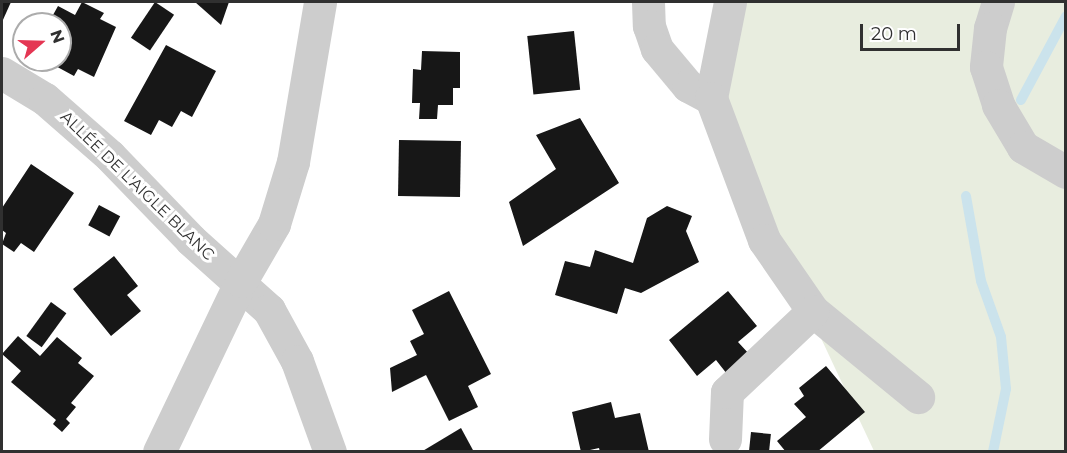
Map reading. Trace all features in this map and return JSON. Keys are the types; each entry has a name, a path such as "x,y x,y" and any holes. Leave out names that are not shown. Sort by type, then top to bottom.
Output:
{"street":[{"path":"159,452 241,281 274,224 293,162 320,2"},
{"path":"648,2 649,26 657,50 688,86 711,98"},
{"path":"730,2 711,98 732,161 764,240 813,311 918,398"},
{"path":"998,2 990,28 986,67 998,105 1023,147 1065,172"},
{"name":"ALLÉE DE L'AIGLE BLANC","path":"2,73 45,99 110,156 191,240 241,281 269,310 285,335 330,452"},
{"path":"725,439 727,392 813,311"}],"shaded area":[{"path":"725,2 1065,2 1065,451 874,451 718,119"}],"building":[{"path":"2,2 11,2 2,22"},
{"path":"82,2 104,13 100,19 116,27 94,77 78,69 74,76 67,72 72,72 72,13 75,15"},
{"path":"155,2 174,15 150,51 131,38"},
{"path":"195,2 229,2 221,25"},
{"path":"58,6 69,12 55,12"},
{"path":"574,31 580,90 533,95 527,36"},
{"path":"166,45 216,71 192,117 181,111 172,127 159,120 151,135 124,121"},
{"path":"422,51 460,52 460,88 453,88 453,105 438,105 437,119 419,119 420,103 412,103 413,69 421,70"},
{"path":"580,118 619,183 523,246 509,202 556,169 536,135"},
{"path":"399,140 461,141 460,197 398,196"},
{"path":"31,164 74,193 34,252 21,243 14,252 2,244 6,233 2,230 2,208"},
{"path":"99,205 120,216 109,237 88,225"},
{"path":"667,206 692,216 686,231 699,262 641,293 625,288 617,314 555,295 565,261 590,267 595,250 633,263 647,218"},
{"path":"114,256 138,286 127,295 141,311 111,336 73,289"},
{"path":"449,291 491,374 468,386 478,407 449,421 426,375 392,392 390,368 417,355 410,341 424,334 412,310"},
{"path":"728,291 757,326 738,342 750,355 727,374 716,360 697,376 669,340"},
{"path":"51,302 66,313 42,347 26,336"},
{"path":"18,336 40,356 57,337 82,358 78,363 94,376 71,403 76,407 66,419 70,423 62,432 53,424 56,420 11,382 21,371 2,354"},
{"path":"826,366 865,412 817,452 786,452 777,441 806,417 794,404 804,396 799,388"},
{"path":"611,402 615,418 640,413 649,452 600,452 599,448 581,452 572,412"},
{"path":"461,428 474,452 421,452"},
{"path":"751,432 771,434 769,452 749,452"}],"waterway":[{"path":"1021,100 1066,16"},
{"path":"966,196 981,281 1001,337 1006,389 993,452"}]}
